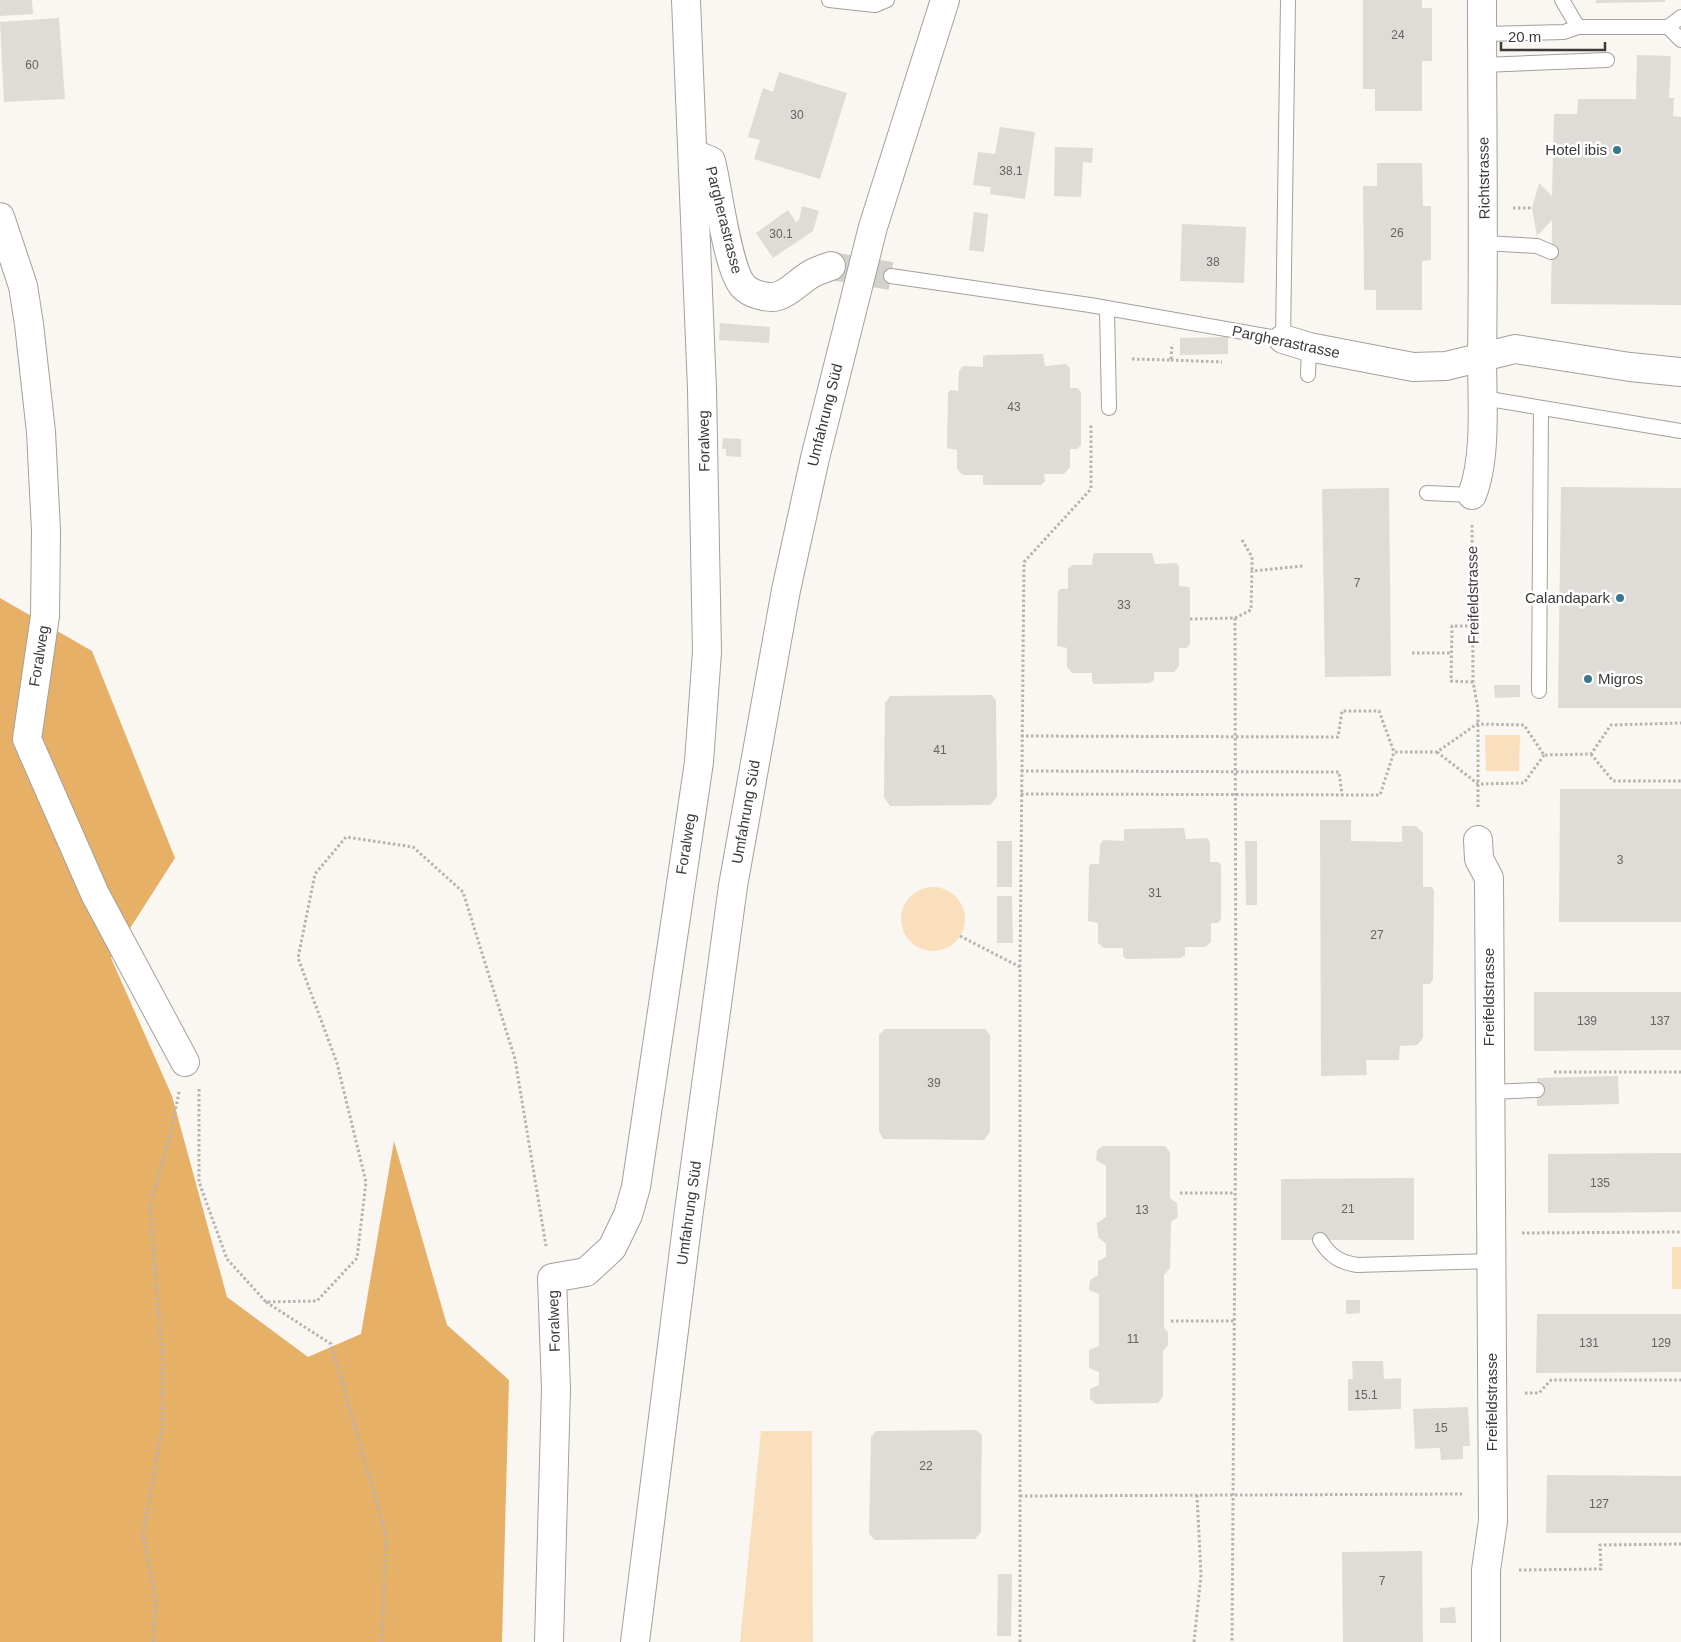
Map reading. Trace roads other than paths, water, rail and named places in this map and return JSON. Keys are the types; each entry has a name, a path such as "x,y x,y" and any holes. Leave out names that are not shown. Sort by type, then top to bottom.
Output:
{"street":[{"name":"Foralweg","path":"549,1642 556,1389 552,1278 586,1272 612,1248 628,1215 636,1187 699,762 707,652 702,379 686,0"},
{"name":"Umfahrung Süd","path":"635,1642 688,1218 734,886 786,590 815,458 873,227 945,0"},
{"name":"Richtstrasse","path":"1482,0 1485,243 1482,356"},
{"name":"Pargherastrasse","path":"694,154 711,161 730,256 738,279 744,288 753,293 768,297 779,296 814,272 831,266"},
{"name":"Foralweg","path":"0,217 23,286 41,432 46,531 46,616 27,739 95,894 185,1062"},
{"name":"Pargherastrasse","path":"1283,339 1309,347 1414,367 1446,366 1515,349 1630,367 1681,372"},
{"path":"1472,495 1478,478 1482,356"},
{"name":"Freifeldstrasse","path":"1478,840 1479,859 1489,878 1493,1521 1486,1570 1486,1642"}],"lane":[{"path":"829,0 875,5 887,0"},
{"path":"1283,339 1288,0"},
{"path":"1562,0 1578,27"},
{"path":"1482,34 1564,32 1578,27 1668,27 1681,17"},
{"path":"1668,27 1681,40"},
{"path":"1483,64 1607,60"},
{"path":"1485,243 1537,246 1551,252"},
{"name":"Pargherastrasse","path":"890,276 1107,309 1283,339"},
{"path":"1107,309 1109,408"},
{"path":"1308,375 1309,347"},
{"path":"1482,398 1681,431"},
{"path":"1539,691 1541,409"},
{"path":"1427,493 1472,495"},
{"path":"1489,1092 1537,1090"},
{"path":"1320,1240 1329,1254 1345,1263 1357,1265 1491,1261"}],"tunnel":[{"path":"831,266 891,276"}],"place":[{"name":"Hotel ibis","path":"1617,150"},
{"name":"Calandapark","path":"1620,598"},
{"name":"Migros","path":"1588,679"}]}
